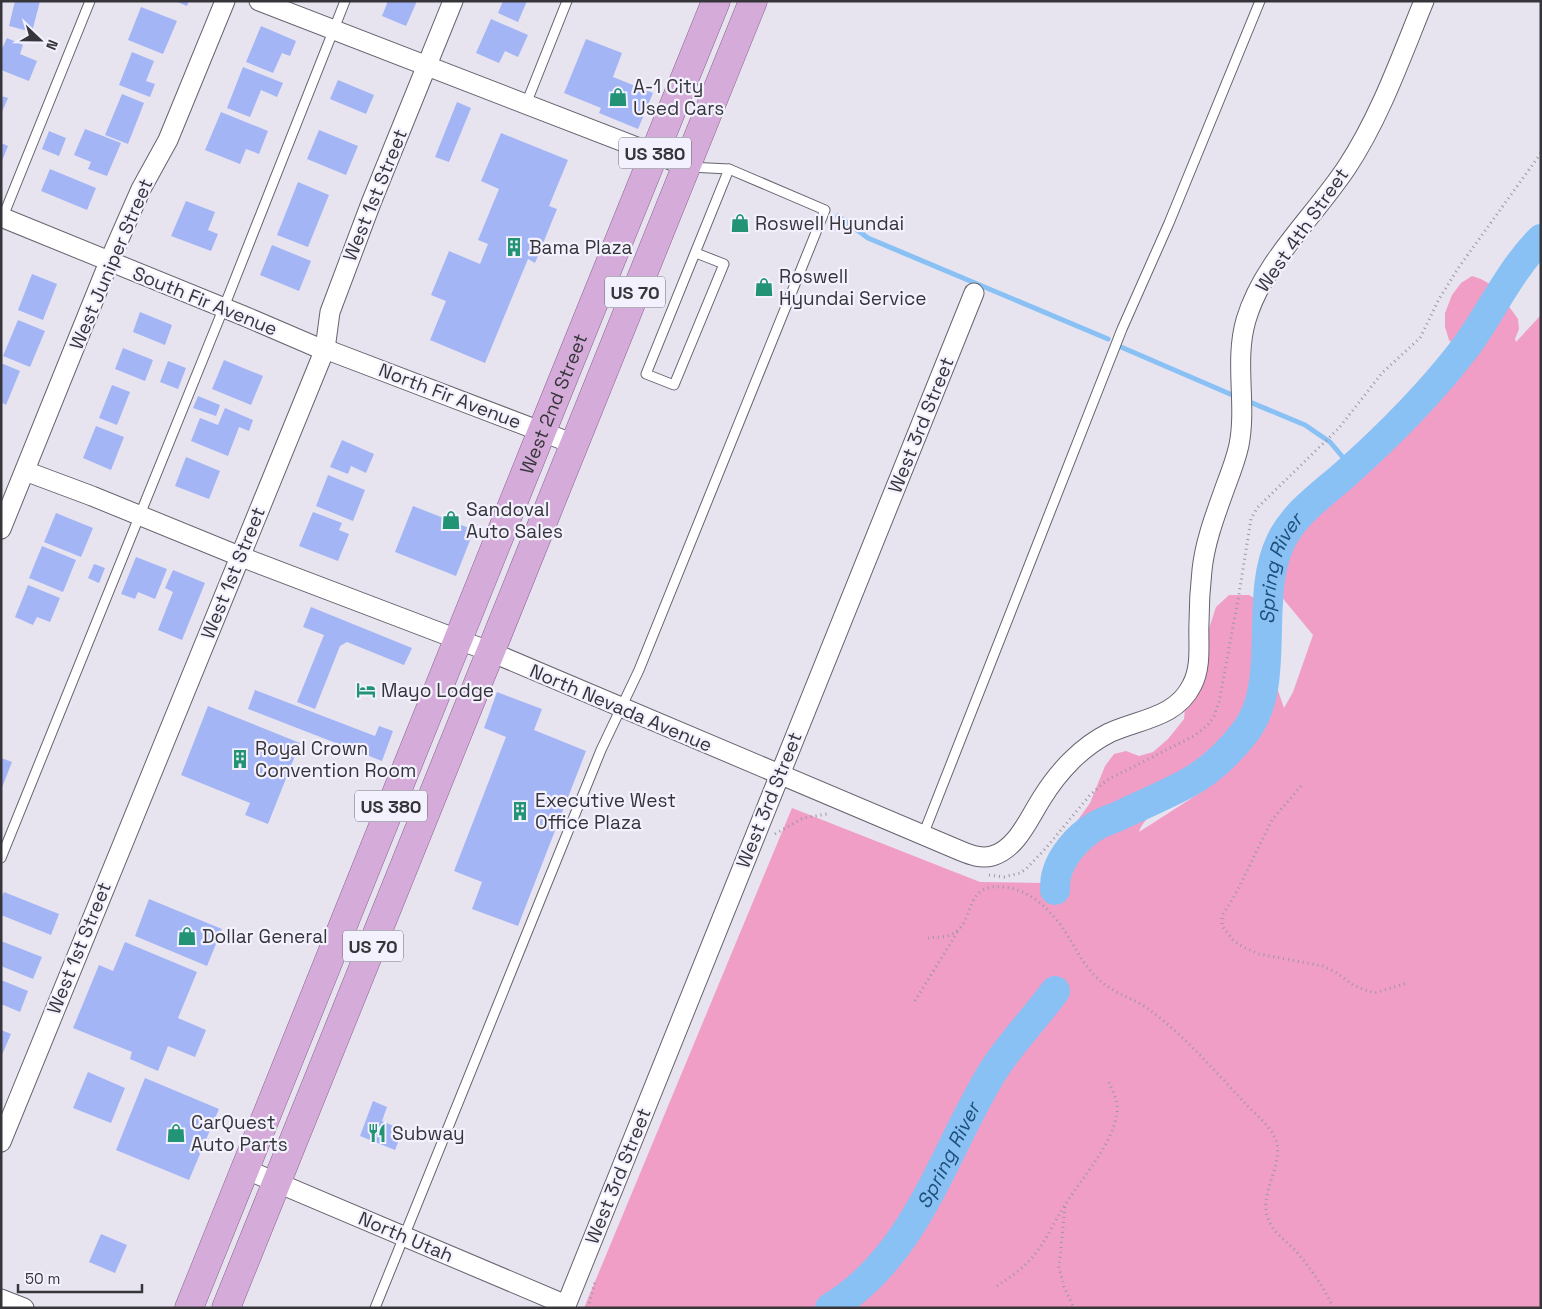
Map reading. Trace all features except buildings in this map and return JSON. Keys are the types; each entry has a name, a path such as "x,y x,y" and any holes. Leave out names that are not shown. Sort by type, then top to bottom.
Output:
{"main road":[{"name":"West 2nd Street","path":"189,1308 716,1"},
{"name":"West 2nd Street","path":"226,1308 753,1"}],"street":[{"name":"West Juniper Street","path":"1,528 108,262 142,189 168,140 225,1"},
{"path":"259,1 686,166"},
{"name":"West 1st Street","path":"1,1142 325,349 330,312 371,203 453,1"},
{"name":"West 4th Street","path":"1002,852 1015,840 1052,784 1078,754 1108,734 1159,716 1169,710 1184,698 1194,682 1199,664 1200,592 1203,558 1216,512 1235,461 1240,438 1240,361 1245,323 1256,294 1277,258 1317,209 1360,146 1382,100 1424,1"},
{"name":"South Fir Avenue","path":"2,219 325,349"},
{"name":"West 3rd Street","path":"566,1306 974,293"},
{"name":"North Fir Avenue","path":"325,349 574,444"},
{"name":"North Nevada Avenue","path":"25,472 92,496 239,556 491,652 974,856 991,856 1002,852"},
{"name":"North Utah","path":"245,1170 566,1306"},
{"path":"1,1299 24,1308"}],"lane":[{"path":"2,219 90,1"},
{"path":"1,858 224,308 345,1"},
{"path":"526,104 567,1"},
{"path":"923,835 1122,329 1169,223 1260,1"},
{"path":"375,1308 601,750 639,670 696,532 825,210 729,169 686,166"},
{"path":"696,253 724,264 674,385 646,374 729,169"}],"path":[{"path":"1323,443 1360,403 1382,373 1420,338 1439,300 1459,267 1541,154"},
{"path":"1302,786 1272,820 1235,895 1222,916 1222,926 1233,940 1242,947 1259,954 1323,966 1338,973 1353,985 1365,990 1375,992 1408,983"},
{"path":"916,1002 958,930 974,898 985,889 1003,887 1017,890 1038,901 1052,913 1084,963 1098,979 1108,987 1147,1008 1176,1033 1264,1123 1275,1137 1278,1149 1268,1188 1266,1210 1269,1221 1280,1236 1298,1253 1324,1289 1332,1305"},
{"path":"928,938 948,936 958,930"},
{"path":"997,1286 1016,1273 1034,1256 1048,1237 1066,1204 1111,1135 1117,1112 1115,1096 1108,1080"},
{"path":"1066,1204 1059,1267 1064,1287 1074,1308"}],"shaded area":[{"path":"1472,276 1495,287 1518,319 1519,329 1515,339 1516,342 1541,315 1541,1308 584,1308 792,808 980,882 1044,883 1071,869 1077,851 1073,836 1075,824 1090,803 1105,766 1114,754 1126,751 1139,756 1153,752 1168,739 1184,719 1187,688 1216,607 1229,595 1249,595 1259,601 1261,619 1260,638 1284,708 1293,692 1313,635 1280,595 1274,580 1272,555 1276,535 1287,515 1310,494 1325,488 1344,487 1363,477 1390,442 1447,385 1458,370 1462,360 1457,349 1449,340 1445,327 1445,313 1452,295 1461,283","holes":["1193,787 1209,787 1139,832 1153,813 1184,791"]}],"waterway":[{"path":"838,216 868,238 1108,339"},
{"name":"Spring River","path":"1055,890 1059,866 1071,847 1082,836 1094,827 1160,797 1201,775 1232,748 1245,732 1256,712 1263,690 1266,666 1269,588 1273,564 1286,531 1309,506 1376,446 1437,382 1465,348 1519,265 1541,239"},
{"path":"1121,347 1237,397"},
{"path":"1245,400 1305,425 1330,442 1352,468"},
{"name":"Spring River","path":"830,1308 859,1287 884,1261 905,1233 924,1203 990,1076 1055,991"}],"place":[{"name":"A-1 City Used Cars","path":"618,97"},
{"name":"Roswell Hyundai","path":"740,223"},
{"name":"Bama Plaza","path":"514,247"},
{"name":"Roswell Hyundai Service","path":"764,287"},
{"name":"Sandoval Auto Sales","path":"451,520"},
{"name":"Mayo Lodge","path":"366,690"},
{"name":"Royal Crown Convention Room","path":"240,759"},
{"name":"Executive West Office Plaza","path":"520,811"},
{"name":"Dollar General","path":"187,936"},
{"name":"CarQuest Auto Parts","path":"176,1133"},
{"name":"Subway","path":"377,1133"}]}
